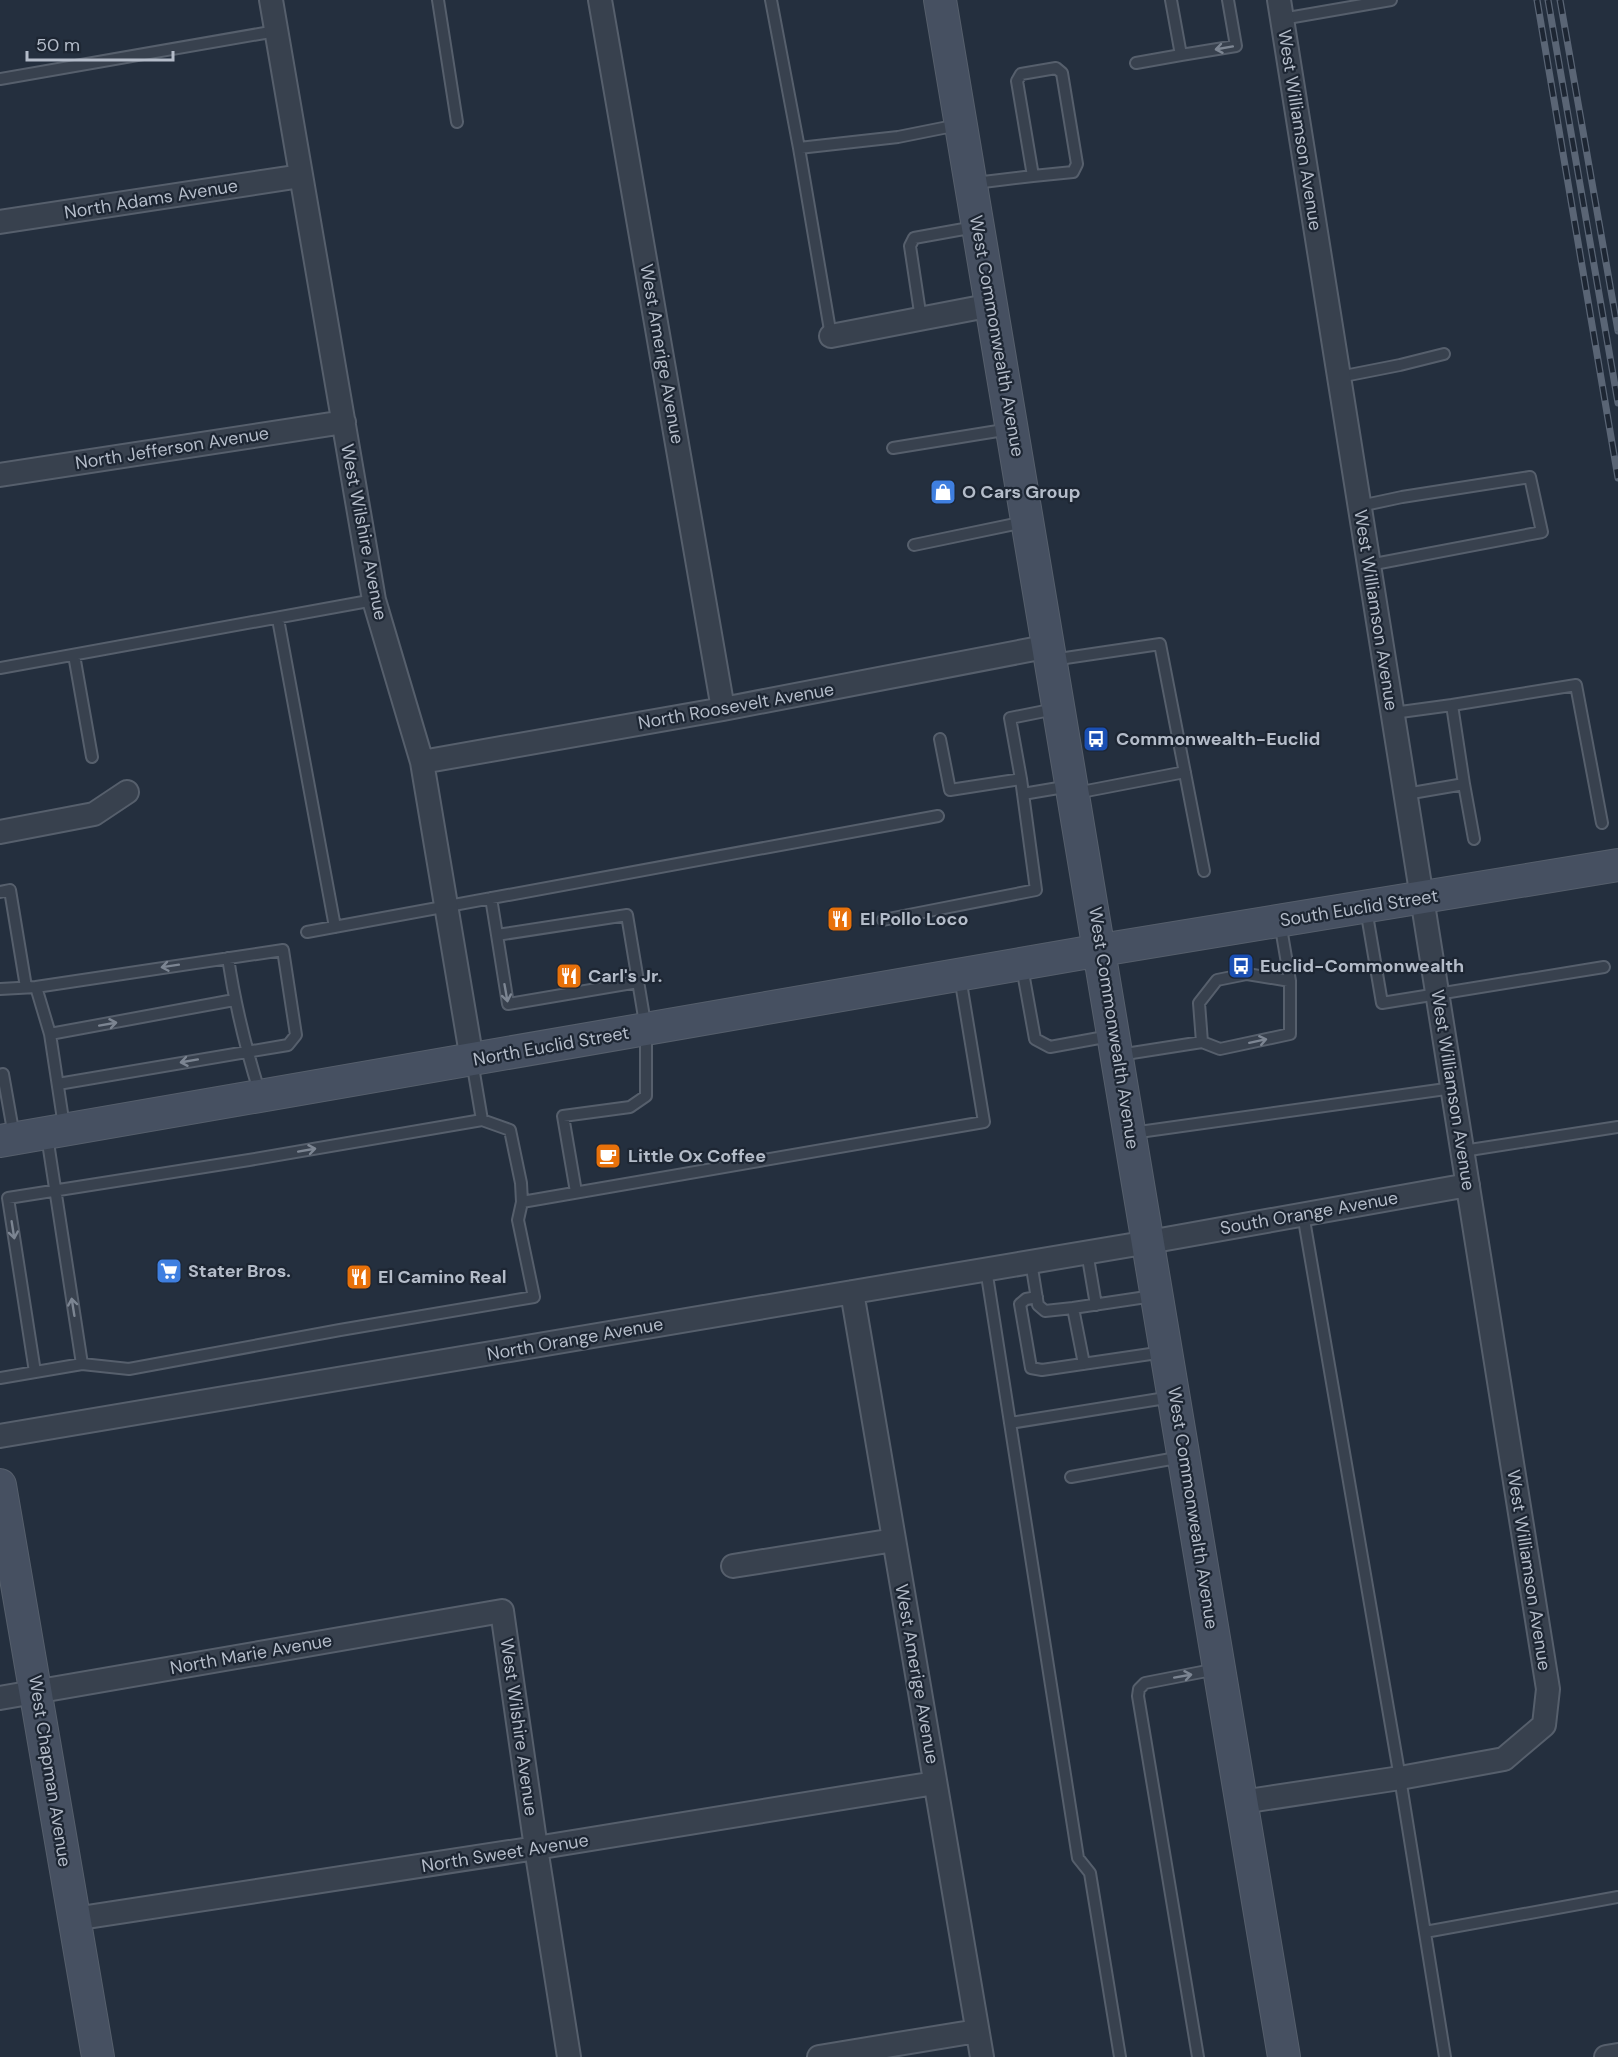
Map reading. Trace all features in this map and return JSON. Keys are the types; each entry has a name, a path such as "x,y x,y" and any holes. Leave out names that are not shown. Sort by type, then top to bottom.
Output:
{"main road":[{"name":"West Commonwealth Avenue","path":"940,0 1117,1045 1284,2057"},
{"name":"South Euclid Street","path":"1101,950 1618,865"},
{"name":"North Euclid Street","path":"7,1139 1101,950"},
{"name":"West Chapman Avenue","path":"0,1485 98,2057"}],"street":[{"name":"West Wilshire Avenue","path":"271,0 374,600 422,762 472,1060"},
{"name":"West Amerige Avenue","path":"600,0 723,709"},
{"name":"West Williamson Avenue","path":"1242,1802 1400,1778 1504,1759 1544,1725 1548,1689 1280,9"},
{"name":"North Adams Avenue","path":"0,222 301,176"},
{"path":"831,336 992,305"},
{"name":"North Jefferson Avenue","path":"0,475 344,422"},
{"name":"North Roosevelt Avenue","path":"422,762 1051,653"},
{"path":"0,832 94,814 127,792"},
{"name":"South Orange Avenue","path":"1149,1242 1468,1185"},
{"name":"North Orange Avenue","path":"0,1436 1149,1242"},
{"name":"West Amerige Avenue","path":"852,1292 982,2057"},
{"path":"733,1566 894,1540"},
{"name":"West Wilshire Avenue","path":"502,1611 569,2057"},
{"name":"North Marie Avenue","path":"0,1698 502,1611"},
{"name":"North Sweet Avenue","path":"74,1919 536,1848 935,1783"},
{"path":"819,2057 977,2031"},
{"path":"1606,2057 1618,2055"}],"lane":[{"path":"438,0 457,122"},
{"path":"771,0 831,336"},
{"path":"1171,0 1181,55"},
{"path":"1136,63 1236,46 1228,0"},
{"path":"1280,9 1391,0"},
{"path":"0,79 276,30"},
{"path":"972,184 1073,172 1077,164 1062,73 1056,68 1021,74 1017,81 1033,176"},
{"path":"799,148 898,137 962,124"},
{"path":"921,319 910,246 914,238 978,226"},
{"path":"1339,377 1444,354"},
{"path":"893,448 1013,428"},
{"path":"1360,506 1402,497 1530,477 1542,532 1369,566"},
{"path":"914,545 1029,521"},
{"path":"0,668 374,600"},
{"path":"278,619 335,927"},
{"path":"1051,653 1160,644 1204,871"},
{"path":"74,655 92,757"},
{"path":"1393,713 1576,685 1602,823"},
{"path":"1452,705 1474,839"},
{"path":"883,920 1036,890 1010,718 1060,708"},
{"path":"940,739 950,790 1021,779"},
{"path":"1023,794 1074,789 1185,772"},
{"path":"1406,794 1464,784"},
{"path":"307,932 938,816"},
{"path":"0,892 10,890 31,987 50,1034 58,1084 55,1191 82,1364"},
{"path":"491,898 508,1004 638,982"},
{"path":"1366,907 1382,1003 1604,967"},
{"path":"496,935 627,915 646,1029 646,1096 630,1107 563,1116 576,1192"},
{"path":"1021,963 1035,1039 1050,1047 1202,1042 1220,1049 1290,1034 1290,981 1280,921"},
{"path":"0,989 31,987 283,950 296,1035 288,1045 58,1084"},
{"path":"228,958 234,1000 246,1051 261,1095"},
{"path":"522,1202 984,1122 960,974"},
{"path":"1202,1042 1199,1003 1217,980 1248,974 1290,981"},
{"path":"50,1034 234,1000"},
{"path":"472,1060 482,1120"},
{"path":"0,1075 3,1074 7,1139"},
{"path":"1131,1133 1453,1088"},
{"path":"0,1377 35,1372 82,1364 129,1369 534,1297 518,1220 522,1202 521,1183 510,1130 482,1120 8,1198 35,1372"},
{"path":"1463,1151 1618,1127"},
{"path":"1304,1214 1445,2057"},
{"path":"1087,1252 1096,1305"},
{"path":"1031,1262 1038,1305 1045,1311 1158,1296"},
{"path":"986,1269 1078,1858 1089,1873 1120,2057"},
{"path":"1037,1297 1026,1299 1020,1304 1032,1368 1042,1370 1167,1352"},
{"path":"1073,1308 1083,1364"},
{"path":"1010,1423 1175,1396"},
{"path":"1071,1477 1185,1456"},
{"path":"1198,2057 1138,1696 1139,1689 1145,1683 1220,1669"},
{"path":"1425,1932 1618,1897"}],"railway":[{"path":"1537,0 1618,478"},
{"path":"1548,0 1618,403"},
{"path":"1560,0 1618,331"}],"place":[{"name":"O Cars Group","path":"943,492"},
{"name":"Commonwealth-Euclid","path":"1096,739"},
{"name":"El Pollo Loco","path":"840,919"},
{"name":"Euclid-Commonwealth","path":"1241,966"},
{"name":"Carl's Jr.","path":"569,976"},
{"name":"Little Ox Coffee","path":"608,1156"},
{"name":"Stater Bros.","path":"169,1271"},
{"name":"El Camino Real","path":"359,1277"}]}
